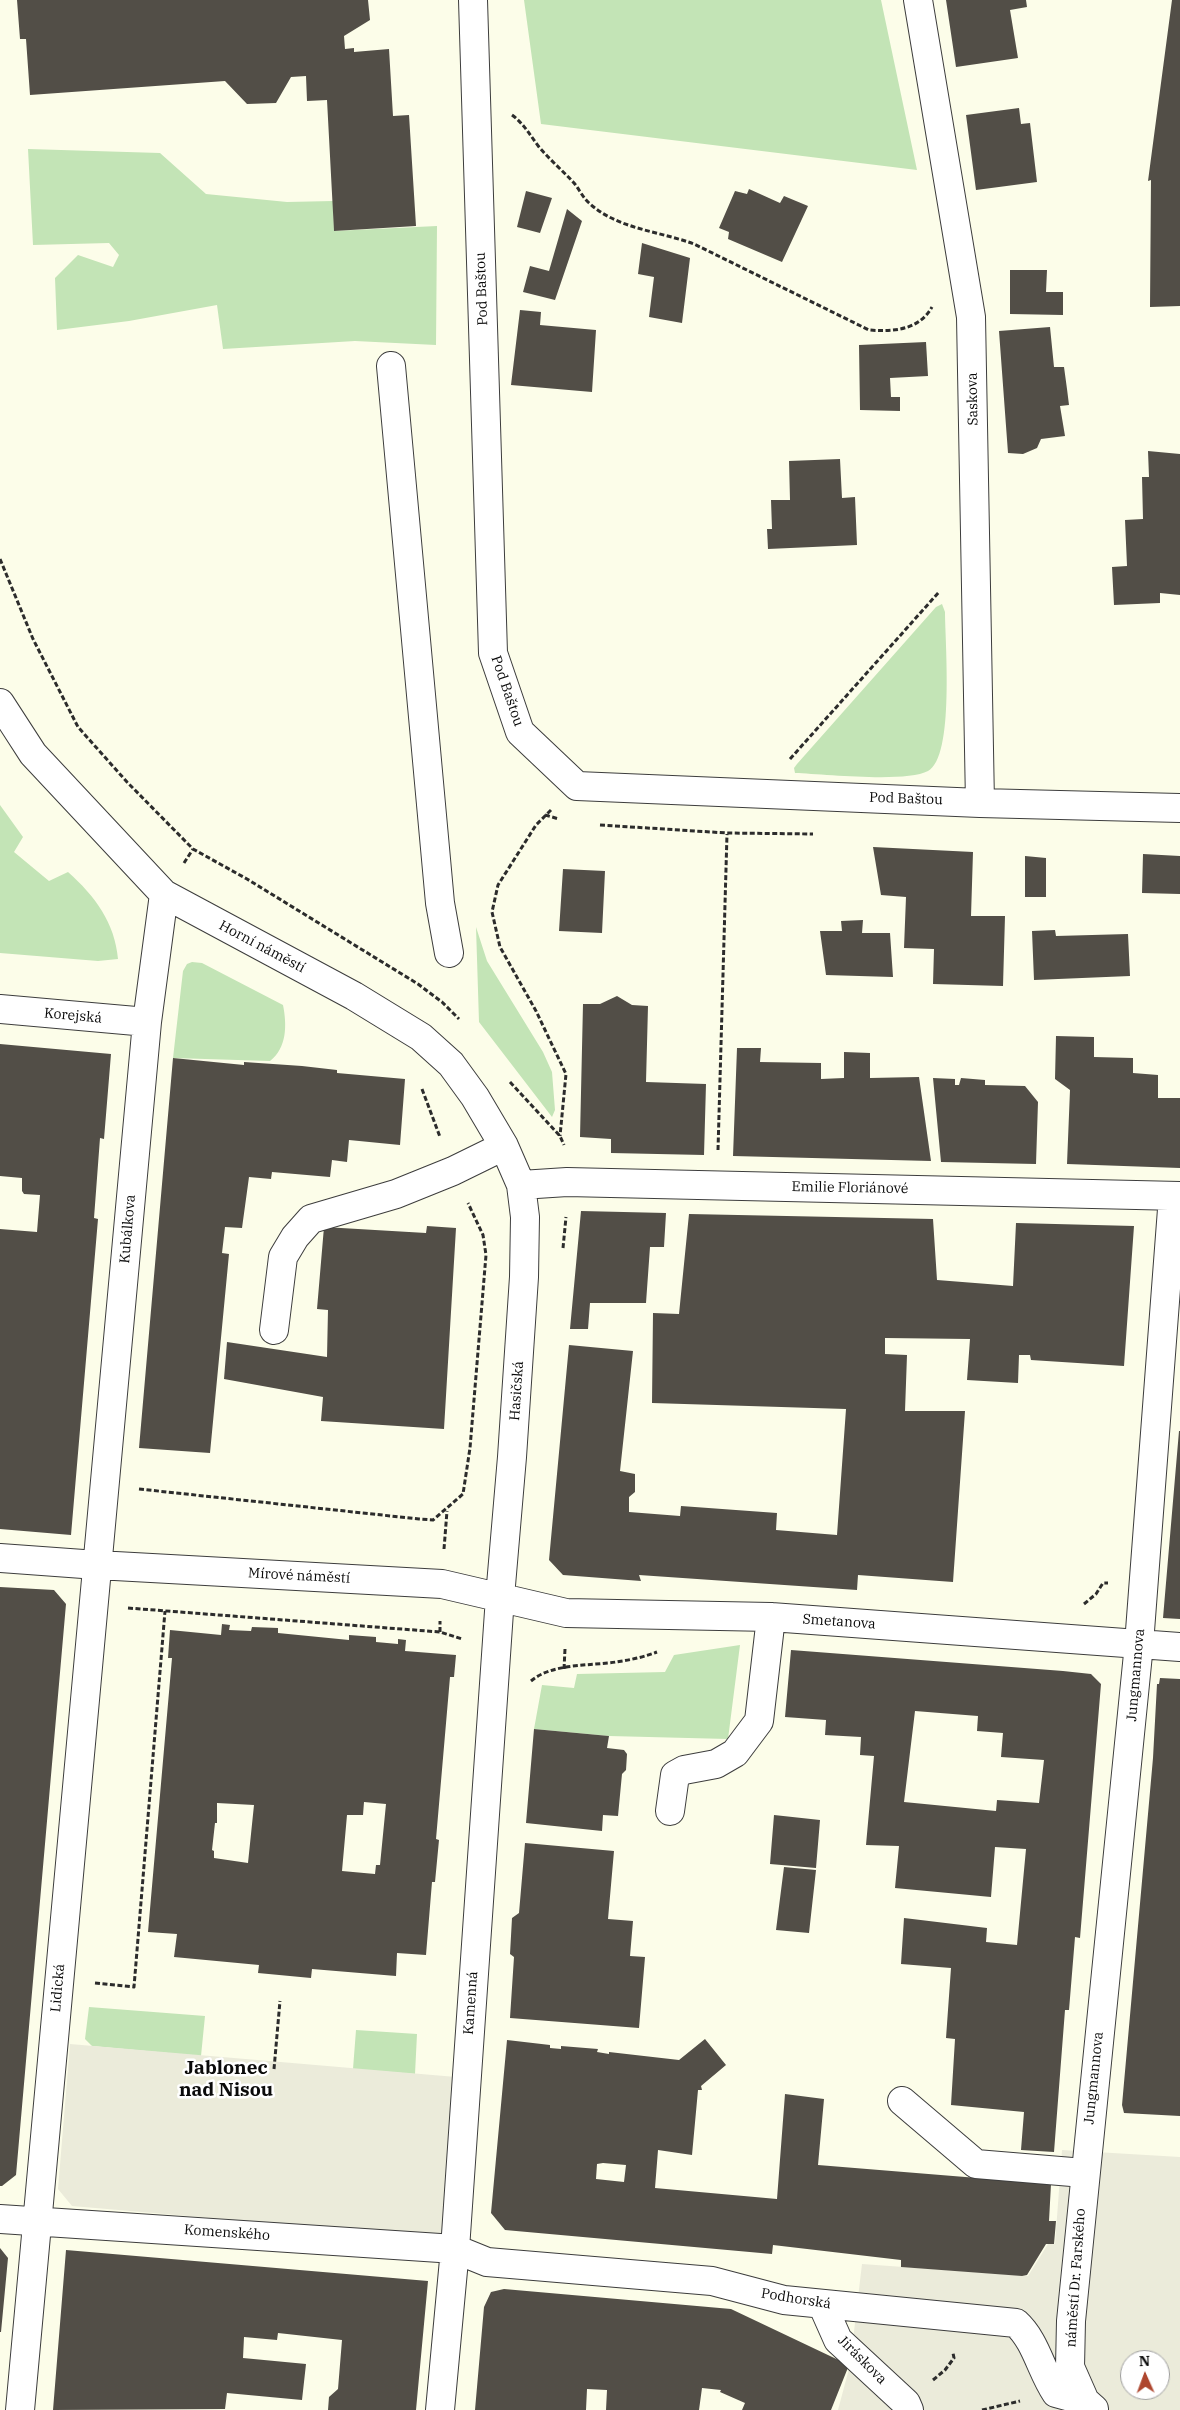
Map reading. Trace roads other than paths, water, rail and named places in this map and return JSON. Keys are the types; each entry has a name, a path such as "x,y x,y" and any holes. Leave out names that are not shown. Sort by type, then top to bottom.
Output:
{"street":[{"name":"Pod Baštou","path":"473,0 493,653 520,732 577,786 1180,808"},
{"name":"Saskova","path":"918,0 971,317 980,802"},
{"path":"391,366 440,902 449,953"},
{"name":"Horní náměstí","path":"0,703 33,754 164,894 354,996 421,1037 451,1064 504,1146 521,1185"},
{"name":"Kubálkova","path":"97,1565 147,1022 164,894"},
{"name":"Korejská","path":"0,1009 147,1022"},
{"path":"274,1330 283,1257 295,1237 311,1219 396,1194 453,1171 504,1146"},
{"name":"Emilie Floriánové","path":"521,1185 567,1182 1176,1196"},
{"name":"Hasičská","path":"500,1597 524,1277 525,1217 521,1185"},
{"name":"Jungmannova","path":"1085,2163 1140,1644 1176,1196"},
{"name":"Mírové náměstí","path":"0,1558 442,1584 500,1597"},
{"name":"Lidická","path":"20,2410 97,1565"},
{"name":"Smetanova","path":"500,1597 566,1613 771,1617 1180,1647"},
{"name":"Kamenná","path":"440,2410 454,2249 500,1597"},
{"path":"670,1811 675,1775 684,1770 716,1764 736,1753 759,1721 771,1617"},
{"path":"902,2101 976,2164 1085,2163"},
{"name":"náměstí Dr. Farského","path":"1085,2163 1071,2321 1070,2366 1090,2406"},
{"name":"Komenského","path":"0,2219 38,2220 454,2249"},
{"name":"Podhorská","path":"454,2249 487,2262 712,2281 784,2300 1016,2323 1027,2334 1044,2376 1056,2393 1090,2406"},
{"name":"Jiráskova","path":"822,2304 838,2340 906,2403 909,2410"}],"district":[{"name":"Jablonec nad Nisou","path":"226,2080"}]}
